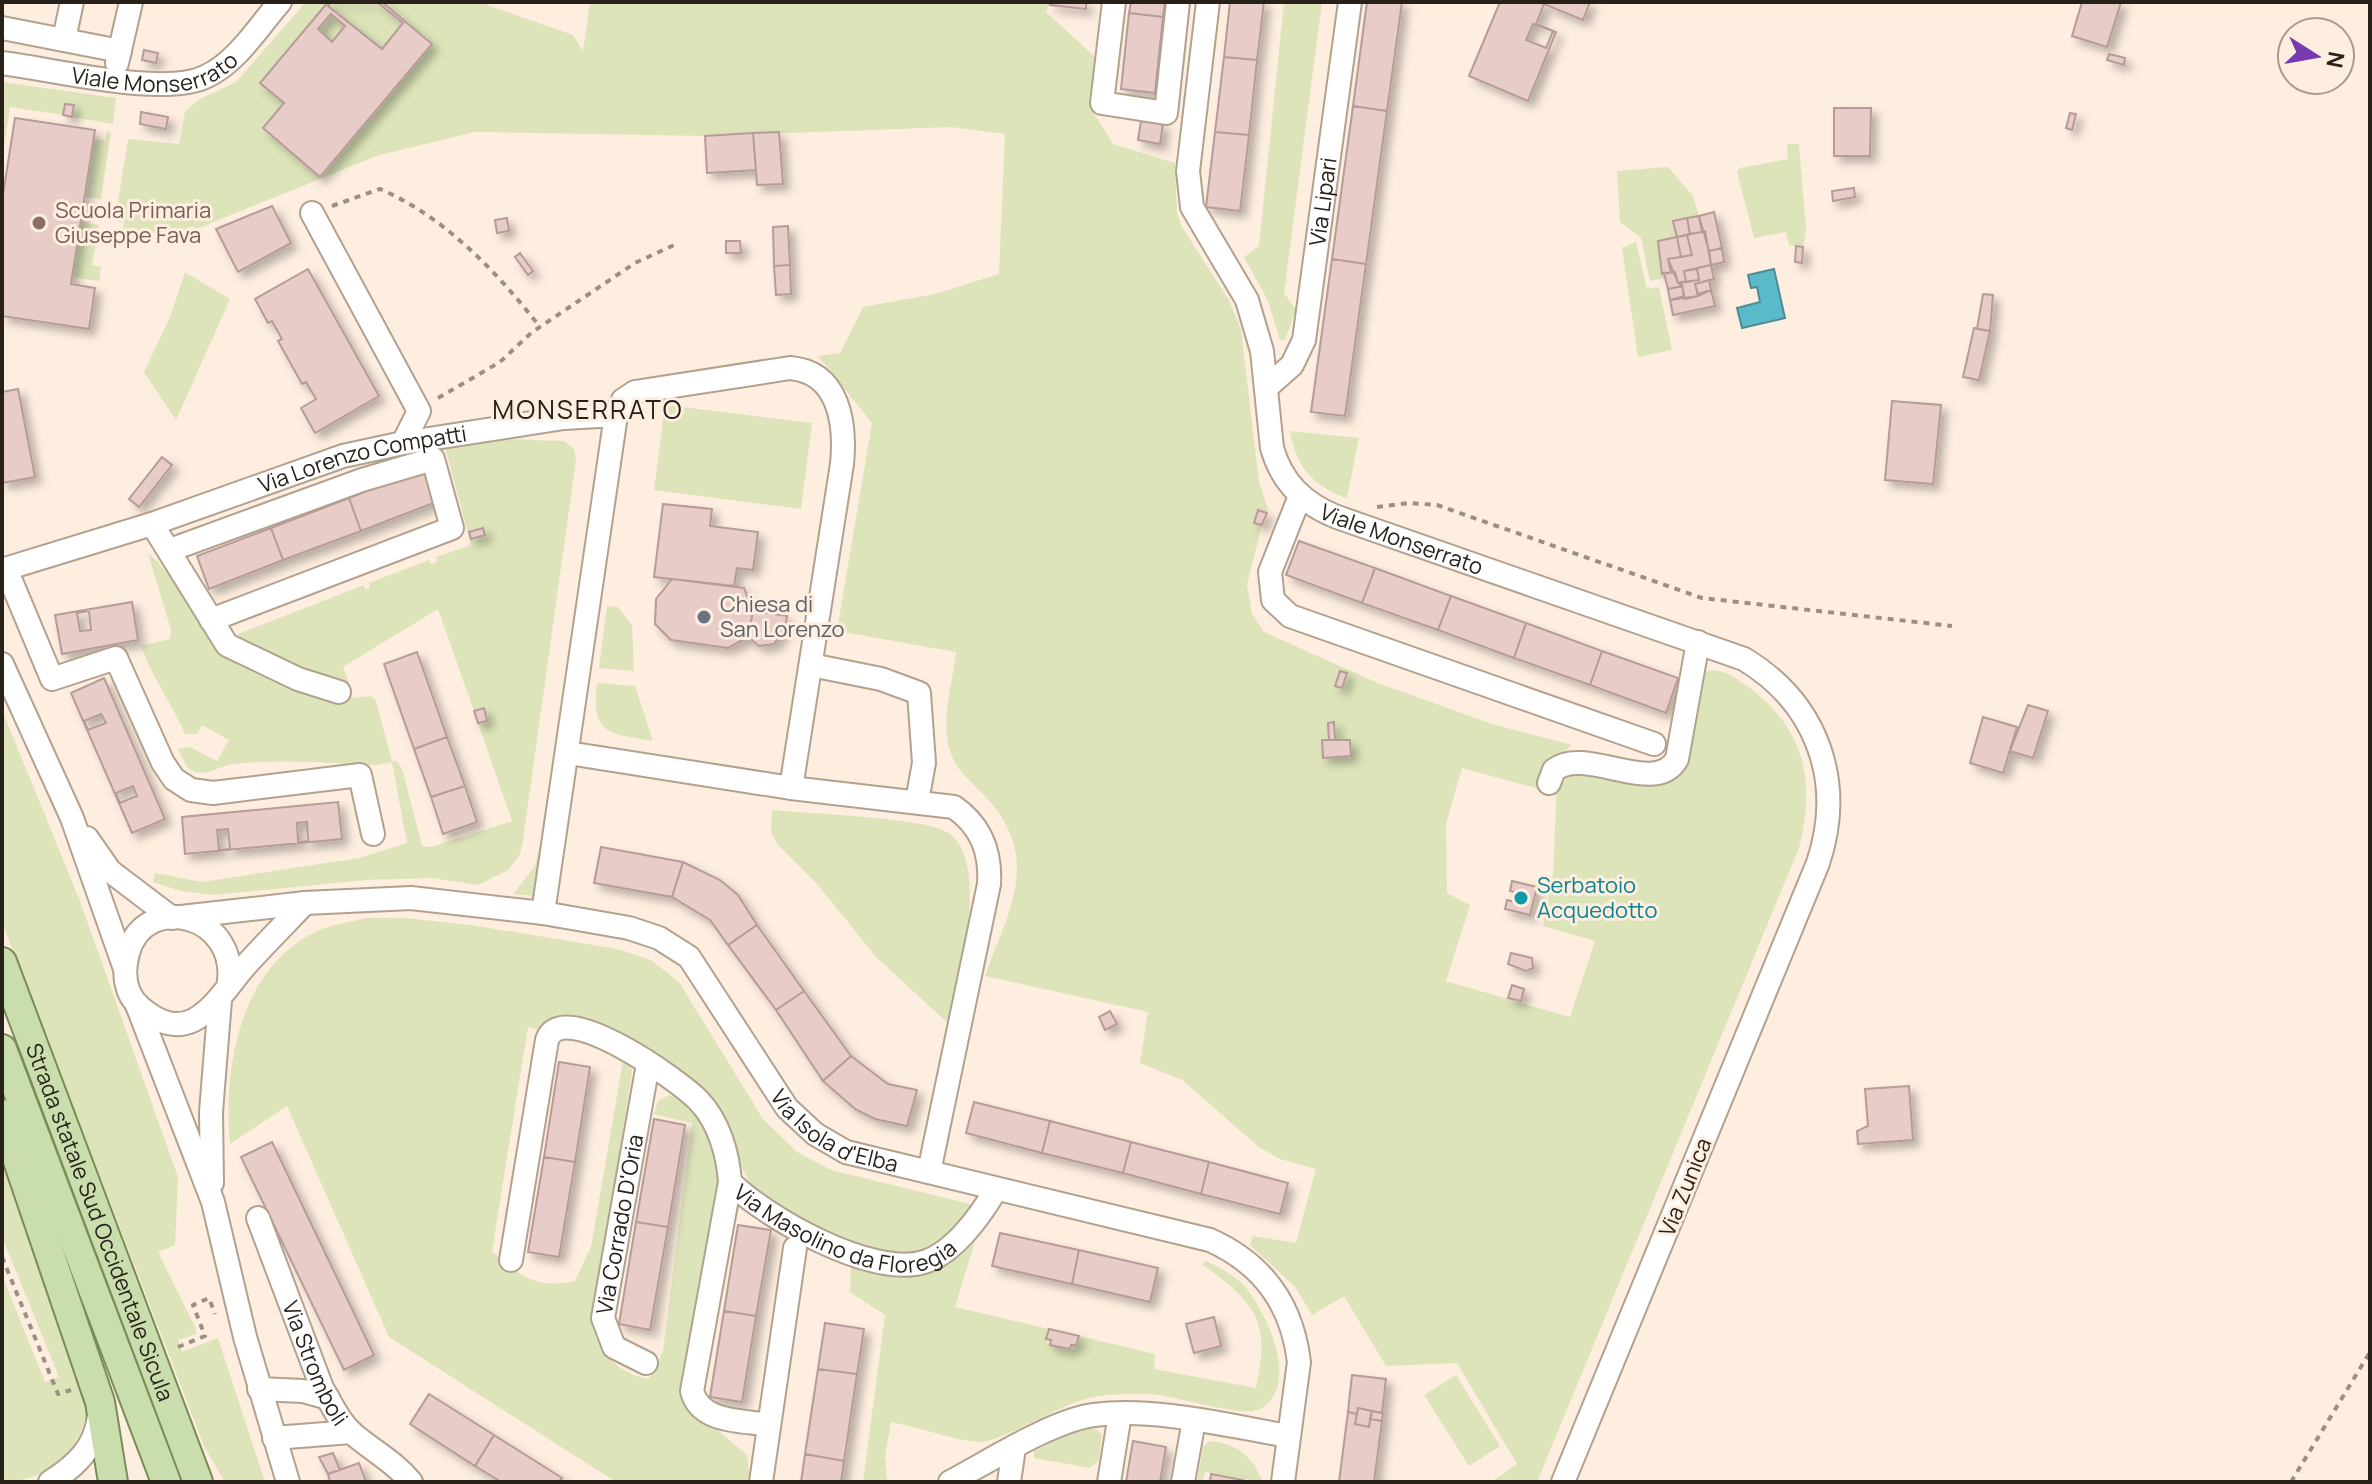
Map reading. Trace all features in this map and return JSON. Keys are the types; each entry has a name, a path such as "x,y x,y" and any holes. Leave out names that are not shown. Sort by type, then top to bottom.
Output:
{"main road":[{"name":"Strada statale Sud Occidentale Sicula","path":"2,962 198,1482"},
{"name":"Strada statale Sud Occidentale Sicula","path":"2,1049 166,1482"},
{"path":"2,1114 100,1402 113,1482"}],"street":[{"path":"64,39 72,2"},
{"path":"113,78 131,2"},
{"name":"Viale Monserrato","path":"2,63 175,87 208,76 232,57 280,2"},
{"path":"1114,2 1102,103 1166,113 1178,2"},
{"name":"Viale Monserrato","path":"1208,2 1188,171 1192,207 1247,300 1262,351 1276,463 1300,496 1337,517 1725,651 1762,670 1793,699 1823,755 1830,799 1825,842 1806,892"},
{"name":"Via Lipari","path":"1266,388 1292,365 1304,340 1350,2"},
{"path":"2,28 120,51"},
{"path":"313,215 419,411 403,443"},
{"path":"543,913 616,415 623,400 635,392 778,369 802,369 828,386 839,411 844,446 791,788"},
{"name":"Via Lorenzo Compatti","path":"4,570 152,524 343,456 403,443 564,418 616,415"},
{"path":"170,550 362,480 433,459 452,528 211,620"},
{"path":"1300,496 1270,572 1273,600 1290,616 1654,744"},
{"path":"152,524 227,645 317,687 339,692"},
{"path":"4,570 52,679 116,658 163,763 182,785 213,793 360,775 373,834"},
{"path":"1549,783 1554,770 1567,763 1654,775 1668,770 1677,759 1698,642"},
{"path":"2,665 72,818 124,966 127,987 137,1005 213,1202 259,1389 288,1482"},
{"path":"811,665 881,679 919,693 924,763 917,801"},
{"path":"568,753 791,788 917,801 954,807 964,814 985,844 990,871 929,1172"},
{"path":"72,818 110,871 177,917"},
{"name":"Via Zunica","path":"1563,1482 1806,892"},
{"name":"Via Isola d'Elba","path":"177,917 305,903 411,898 543,913 629,928 659,938 689,957 787,1108 815,1134 846,1152 1210,1240 1246,1260 1275,1290 1295,1334 1299,1362 1283,1482"},
{"path":"137,1005 153,1018 173,1023 194,1021 212,1010 305,903"},
{"path":"124,966 130,946 142,930 161,919 177,917 201,922 218,935 228,953 211,1112 213,1202"},
{"name":"Via Masolino da Floregia","path":"511,1260 548,1035 556,1027 575,1026 648,1064 699,1100 721,1137 730,1182 775,1217 817,1241 870,1259 910,1265 944,1253 985,1209 996,1189"},
{"name":"Via Corrado D'Oria","path":"646,1363 614,1347 603,1318 648,1064"},
{"path":"730,1182 692,1391 695,1403 707,1414 769,1425"},
{"name":"Via Stromboli","path":"258,1218 328,1398 351,1432 400,1468 411,1482"},
{"path":"761,1482 795,1248"},
{"path":"259,1389 303,1391 328,1398"},
{"path":"50,1482 85,1455 96,1433 100,1402"},
{"path":"1109,1482 1120,1414"},
{"path":"950,1482 1014,1448 1092,1415 1194,1420 1289,1436"},
{"path":"1183,1482 1194,1420"},
{"path":"274,1438 351,1432"},
{"path":"1009,1482 1014,1448"}],"path":[{"path":"313,215 380,189 407,201 499,275 540,327"},
{"path":"419,411 500,362 540,327 635,263 674,245"},
{"path":"1375,507 1409,503 1437,505 1702,598 1952,626"},
{"path":"2,1257 58,1394 74,1389"},
{"path":"178,1347 205,1336 193,1305"},
{"path":"2291,1482 2370,1352"}],"green space":[{"path":"306,2 479,2 573,35 583,51 590,2 1050,2 1046,12 1095,57 1091,108 1113,144 1175,163 1177,213 1182,227 1229,300 1241,330 1259,482 1268,509 1267,513 1258,510 1255,523 1262,525 1247,585 1252,614 1264,632 1378,683 1492,724 1572,745 1552,764 1543,790 1462,768 1446,824 1447,893 1470,905 1446,981 1570,1017 1595,941 1543,926 1553,876 1557,782 1568,770 1669,778 1699,674 1705,671 1723,672 1733,677 1765,700 1781,718 1793,736 1805,777 1806,800 1799,848 1537,1482 1491,1482 1517,1464 1457,1363 1386,1366 1344,1296 1312,1315 1295,1287 1250,1245 1253,1236 1296,1243 1316,1169 1280,1159 1260,1148 1182,1080 1140,1063 1148,1012 985,976 1011,907 1017,864 1004,821 958,768 950,753 946,722 956,652 837,631 872,423 818,356 840,353 863,307 935,294 999,274 1005,134 951,127 705,136 475,132 379,155 194,230 193,226 167,235 123,228 124,222 115,221 128,139 179,144 185,112 198,100 236,82"},
{"path":"1284,2 1322,2 1284,293 1296,309 1285,340 1280,340 1268,301 1244,257 1259,246"},
{"path":"2,82 116,98 113,124 72,117 74,105 65,104 63,115 10,107 2,160"},
{"path":"107,131 111,132 101,199 85,197 94,139 105,140"},
{"path":"1787,144 1799,144 1806,230 1803,247 1789,245 1786,232 1754,238 1737,172 1740,168 1788,159"},
{"path":"1668,167 1693,196 1699,216 1674,221 1677,237 1659,241 1663,261 1659,262 1665,278 1650,281 1641,238 1620,222 1617,171"},
{"path":"81,222 99,225 92,265 101,267 99,281 72,277"},
{"path":"1636,242 1647,289 1659,287 1672,350 1638,357 1622,248"},
{"path":"185,272 230,299 176,420 144,372 170,317"},
{"path":"665,405 812,423 801,509 654,490"},
{"path":"1290,431 1359,438 1347,498 1325,488 1308,474 1296,454"},
{"path":"505,439 564,441 574,449 576,460 523,840 520,854 508,870 478,885 432,878 366,880 214,895 181,891 153,882 155,873 202,882 359,858 407,843 392,762 377,765 251,763 227,765 204,773 187,767 178,749 190,747 217,761 229,740 202,725 197,734 185,734 146,658 141,646 170,639 171,630 148,553 169,575 202,626 222,649 315,690 353,698 371,696 376,701 392,761 398,762 403,772 422,846 431,847 512,821 478,723 487,720 484,709 474,711 438,609 343,667 349,683 329,683 244,645 238,634 364,585 365,589 370,588 369,583 429,560 431,564 437,562 436,557 471,545 445,447"},
{"path":"607,606 618,607 632,625 634,671 599,668"},
{"path":"597,683 635,686 653,741 614,733 600,722"},
{"path":"2,710 80,901 178,1177 175,1245 158,1252 196,1329 196,1334 178,1340 182,1352 218,1338 265,1482 225,1482 204,1446 2,922"},
{"path":"550,804 537,896 513,894 535,866"},
{"path":"772,810 914,823 947,832 960,846 968,868 970,894 964,953 950,1025 876,957 818,885 778,845 771,833"},
{"path":"366,918 405,918 471,925 617,949 651,960 679,982 763,1119 797,1152 831,1170 978,1206 968,1220 922,1255 876,1252 821,1231 751,1185 701,1088 571,1014 545,1022 541,1030 528,1027 492,1251 511,1268 530,1279 550,1284 575,1281 591,1247 623,1061 606,1048 563,1037 603,1043 631,1064 632,1072 593,1328 601,1347 613,1362 629,1373 649,1379 663,1351 692,1123 654,1114 658,1101 669,1095 691,1109 705,1126 720,1172 683,1401 747,1455 750,1482 616,1482 389,1337 287,1106 230,1144 230,1083 234,1052 254,994 270,968 292,947 319,930"},
{"path":"2,1160 88,1398 81,1431 63,1458 36,1476 2,1482 2,1275 45,1382 59,1377 2,1237"},
{"path":"979,1228 955,1307 1049,1329 1046,1343 1075,1350 1079,1336 1155,1354 1154,1369 1256,1388 1261,1345 1254,1315 1235,1290 1202,1264 1206,1261 1222,1269 1246,1288 1270,1331 1279,1366 1273,1397 1262,1408 1241,1411 1159,1395 1103,1396 1076,1402 981,1442 891,1422 885,1457 887,1480 863,1482 885,1315 850,1292 851,1264 891,1274"},
{"path":"1456,1375 1500,1446 1469,1466 1424,1395"},
{"path":"1086,1427 1096,1429 1102,1435 1099,1460 1090,1468 1034,1458 1034,1451"},
{"path":"1210,1441 1220,1442 1243,1453 1263,1482 1205,1472 1203,1482 1197,1482 1203,1446"}],"water":[{"path":"1774,269 1785,318 1742,328 1737,308 1760,302 1757,287 1751,288 1748,275"}],"building":[{"path":"328,2 382,2 432,44 320,177 263,128 284,103 260,83","holes":["331,14 345,26 332,42 318,29"]},
{"path":"331,2 377,2 403,23 382,49 328,6"},
{"path":"1050,2 1086,2 1086,9 1050,5"},
{"path":"1131,2 1165,2 1163,17 1129,13"},
{"path":"1230,2 1264,2 1257,60 1224,57"},
{"path":"1367,2 1402,2 1387,111 1353,106"},
{"path":"1500,2 1590,2 1583,20 1544,4 1536,24 1556,32 1528,101 1469,76"},
{"path":"2082,2 2121,2 2107,47 2072,36"},
{"path":"1129,13 1163,17 1155,93 1121,89"},
{"path":"1533,24 1553,31 1546,48 1526,40"},
{"path":"144,50 158,53 156,63 142,60"},
{"path":"2109,54 2125,58 2124,65 2107,60"},
{"path":"1224,57 1257,60 1249,135 1215,132"},
{"path":"65,104 74,105 72,117 63,115"},
{"path":"1353,106 1387,111 1366,264 1332,259"},
{"path":"1834,108 1871,108 1870,156 1834,156"},
{"path":"141,112 168,117 166,129 140,124"},
{"path":"2070,113 2076,114 2072,130 2066,128"},
{"path":"15,118 95,130 71,284 95,288 89,329 2,316 2,201"},
{"path":"1141,121 1163,124 1160,144 1138,140"},
{"path":"779,132 783,184 757,185 753,133"},
{"path":"1215,132 1249,135 1240,211 1206,207"},
{"path":"753,133 756,170 707,173 705,136"},
{"path":"1854,188 1855,197 1833,201 1832,191"},
{"path":"272,206 291,243 238,272 216,229"},
{"path":"1714,212 1722,248 1709,251 1699,216"},
{"path":"1699,216 1702,232 1690,234 1687,218"},
{"path":"507,218 509,231 497,233 495,220"},
{"path":"1687,218 1690,234 1677,237 1673,221"},
{"path":"788,226 790,265 774,266 773,227"},
{"path":"1705,231 1711,265 1684,271 1686,282 1678,283 1668,259 1692,255 1687,235"},
{"path":"1687,235 1692,255 1681,257 1677,237"},
{"path":"1677,237 1681,257 1668,259 1671,273 1662,274 1658,241"},
{"path":"726,241 740,241 741,253 726,253"},
{"path":"1796,246 1803,247 1802,263 1795,262"},
{"path":"1722,248 1724,262 1711,265 1709,251"},
{"path":"520,253 533,271 528,275 515,257"},
{"path":"1332,259 1366,264 1345,416 1311,412"},
{"path":"790,265 791,294 776,295 774,266"},
{"path":"1711,265 1714,279 1695,284 1698,296 1685,299 1681,282 1699,280 1697,268"},
{"path":"308,269 379,396 315,433 301,408 316,399 306,382 302,384 278,341 282,339 272,321 268,323 255,299"},
{"path":"1697,269 1699,280 1686,282 1684,271"},
{"path":"1675,272 1682,286 1668,289 1664,273"},
{"path":"1709,280 1711,290 1698,294 1695,284"},
{"path":"1682,286 1684,296 1670,300 1668,289"},
{"path":"1711,290 1715,306 1673,315 1670,300 1698,296"},
{"path":"1983,294 1993,295 1990,331 1977,329"},
{"path":"1974,328 1990,331 1979,380 1963,377"},
{"path":"18,389 35,477 2,483 2,392"},
{"path":"1892,401 1941,405 1933,484 1885,480"},
{"path":"162,457 172,465 139,507 129,499"},
{"path":"423,469 436,502 361,531 349,498"},
{"path":"349,498 361,531 283,560 271,528"},
{"path":"663,504 712,509 710,526 758,532 753,570 737,568 734,586 654,577"},
{"path":"1258,510 1267,513 1262,525 1254,523"},
{"path":"271,528 283,560 209,589 197,556"},
{"path":"483,528 485,535 471,539 469,532"},
{"path":"1299,541 1375,568 1362,603 1286,575"},
{"path":"1375,568 1451,596 1438,630 1362,603"},
{"name":"Chiesa di San Lorenzo","path":"672,579 744,588 753,611 748,637 728,648 671,640 655,624 656,599"},
{"path":"1451,596 1526,623 1514,658 1438,630"},
{"path":"132,602 138,640 62,654 55,615"},
{"path":"89,611 91,630 80,631 77,613"},
{"path":"753,611 787,616 785,628 774,644 759,646 748,637"},
{"path":"1526,623 1602,651 1590,685 1514,658"},
{"path":"1602,651 1678,678 1666,713 1590,685"},
{"path":"417,652 447,737 414,749 384,664"},
{"path":"1340,671 1347,673 1342,688 1335,686"},
{"path":"104,678 165,819 132,833 71,693"},
{"path":"2028,705 2048,711 2033,758 2010,751"},
{"path":"484,708 487,721 478,723 474,711"},
{"path":"101,714 106,723 88,730 84,721"},
{"path":"1983,717 2017,727 2003,773 1970,763"},
{"path":"1334,722 1335,740 1329,740 1328,723"},
{"path":"447,737 465,786 431,797 414,749"},
{"path":"1322,740 1350,740 1351,756 1323,758"},
{"path":"133,786 137,796 120,803 116,793"},
{"path":"465,786 477,822 443,834 431,797"},
{"path":"338,802 342,839 185,854 182,817"},
{"path":"307,822 308,841 298,842 297,823"},
{"path":"228,829 230,849 219,850 217,830"},
{"path":"601,847 683,862 672,897 594,883"},
{"path":"683,862 720,880 738,895 757,925 728,945 710,920 672,897"},
{"path":"1512,881 1537,887 1530,915 1505,909 1507,900 1524,904 1527,895 1510,891"},
{"path":"757,925 804,991 776,1010 728,945"},
{"path":"1511,953 1532,958 1533,968 1526,971 1508,964"},
{"path":"1512,985 1524,989 1521,1001 1508,998"},
{"path":"804,991 851,1056 823,1081 776,1010"},
{"path":"1110,1011 1117,1024 1105,1030 1099,1017"},
{"path":"851,1056 888,1084 917,1090 907,1126 875,1119 855,1109 823,1081"},
{"path":"559,1062 590,1067 575,1162 544,1157"},
{"path":"1909,1086 1913,1140 1858,1144 1857,1131 1868,1126 1865,1089"},
{"path":"974,1102 1050,1121 1042,1153 966,1133"},
{"path":"654,1119 685,1125 668,1227 636,1222"},
{"path":"1050,1121 1131,1142 1123,1173 1042,1153"},
{"path":"272,1142 374,1355 344,1370 241,1157"},
{"path":"1131,1142 1209,1162 1201,1194 1123,1173"},
{"path":"544,1157 575,1162 559,1257 528,1252"},
{"path":"1209,1162 1288,1183 1280,1214 1201,1194"},
{"path":"636,1222 668,1227 650,1330 619,1324"},
{"path":"738,1225 771,1230 756,1316 724,1311"},
{"path":"1000,1233 1079,1250 1072,1284 992,1266"},
{"path":"1079,1250 1158,1268 1150,1302 1072,1284"},
{"path":"724,1311 756,1316 742,1402 710,1397"},
{"path":"1214,1317 1221,1346 1194,1353 1186,1324"},
{"path":"825,1323 864,1329 857,1374 818,1369"},
{"path":"1049,1329 1079,1336 1076,1345 1071,1345 1070,1349 1050,1345 1051,1340 1046,1339"},
{"path":"818,1369 857,1374 844,1461 805,1454"},
{"path":"1352,1375 1386,1379 1382,1413 1358,1408 1357,1414 1348,1412"},
{"path":"429,1394 494,1435 475,1466 410,1424"},
{"path":"1358,1408 1372,1411 1369,1427 1355,1424"},
{"path":"1372,1411 1383,1413 1382,1421 1370,1419"},
{"path":"1348,1412 1357,1414 1355,1424 1369,1427 1370,1419 1382,1421 1374,1482 1339,1482"},
{"path":"494,1435 562,1478 559,1482 501,1482 475,1466"},
{"path":"1133,1441 1166,1447 1160,1482 1126,1482"},
{"path":"333,1453 340,1470 328,1474 319,1457"},
{"path":"805,1454 844,1461 841,1482 801,1482"},
{"path":"359,1463 366,1482 330,1482 328,1474"},
{"path":"1211,1474 1243,1480 1243,1482 1210,1482"}],"place":[{"name":"Scuola Primaria Giuseppe Fava","path":"39,223"},
{"name":"Chiesa di San Lorenzo","path":"704,617"},
{"name":"Serbatoio Acquedotto","path":"1521,898"}],"district":[{"name":"MONSERRATO","path":"588,409"}]}
